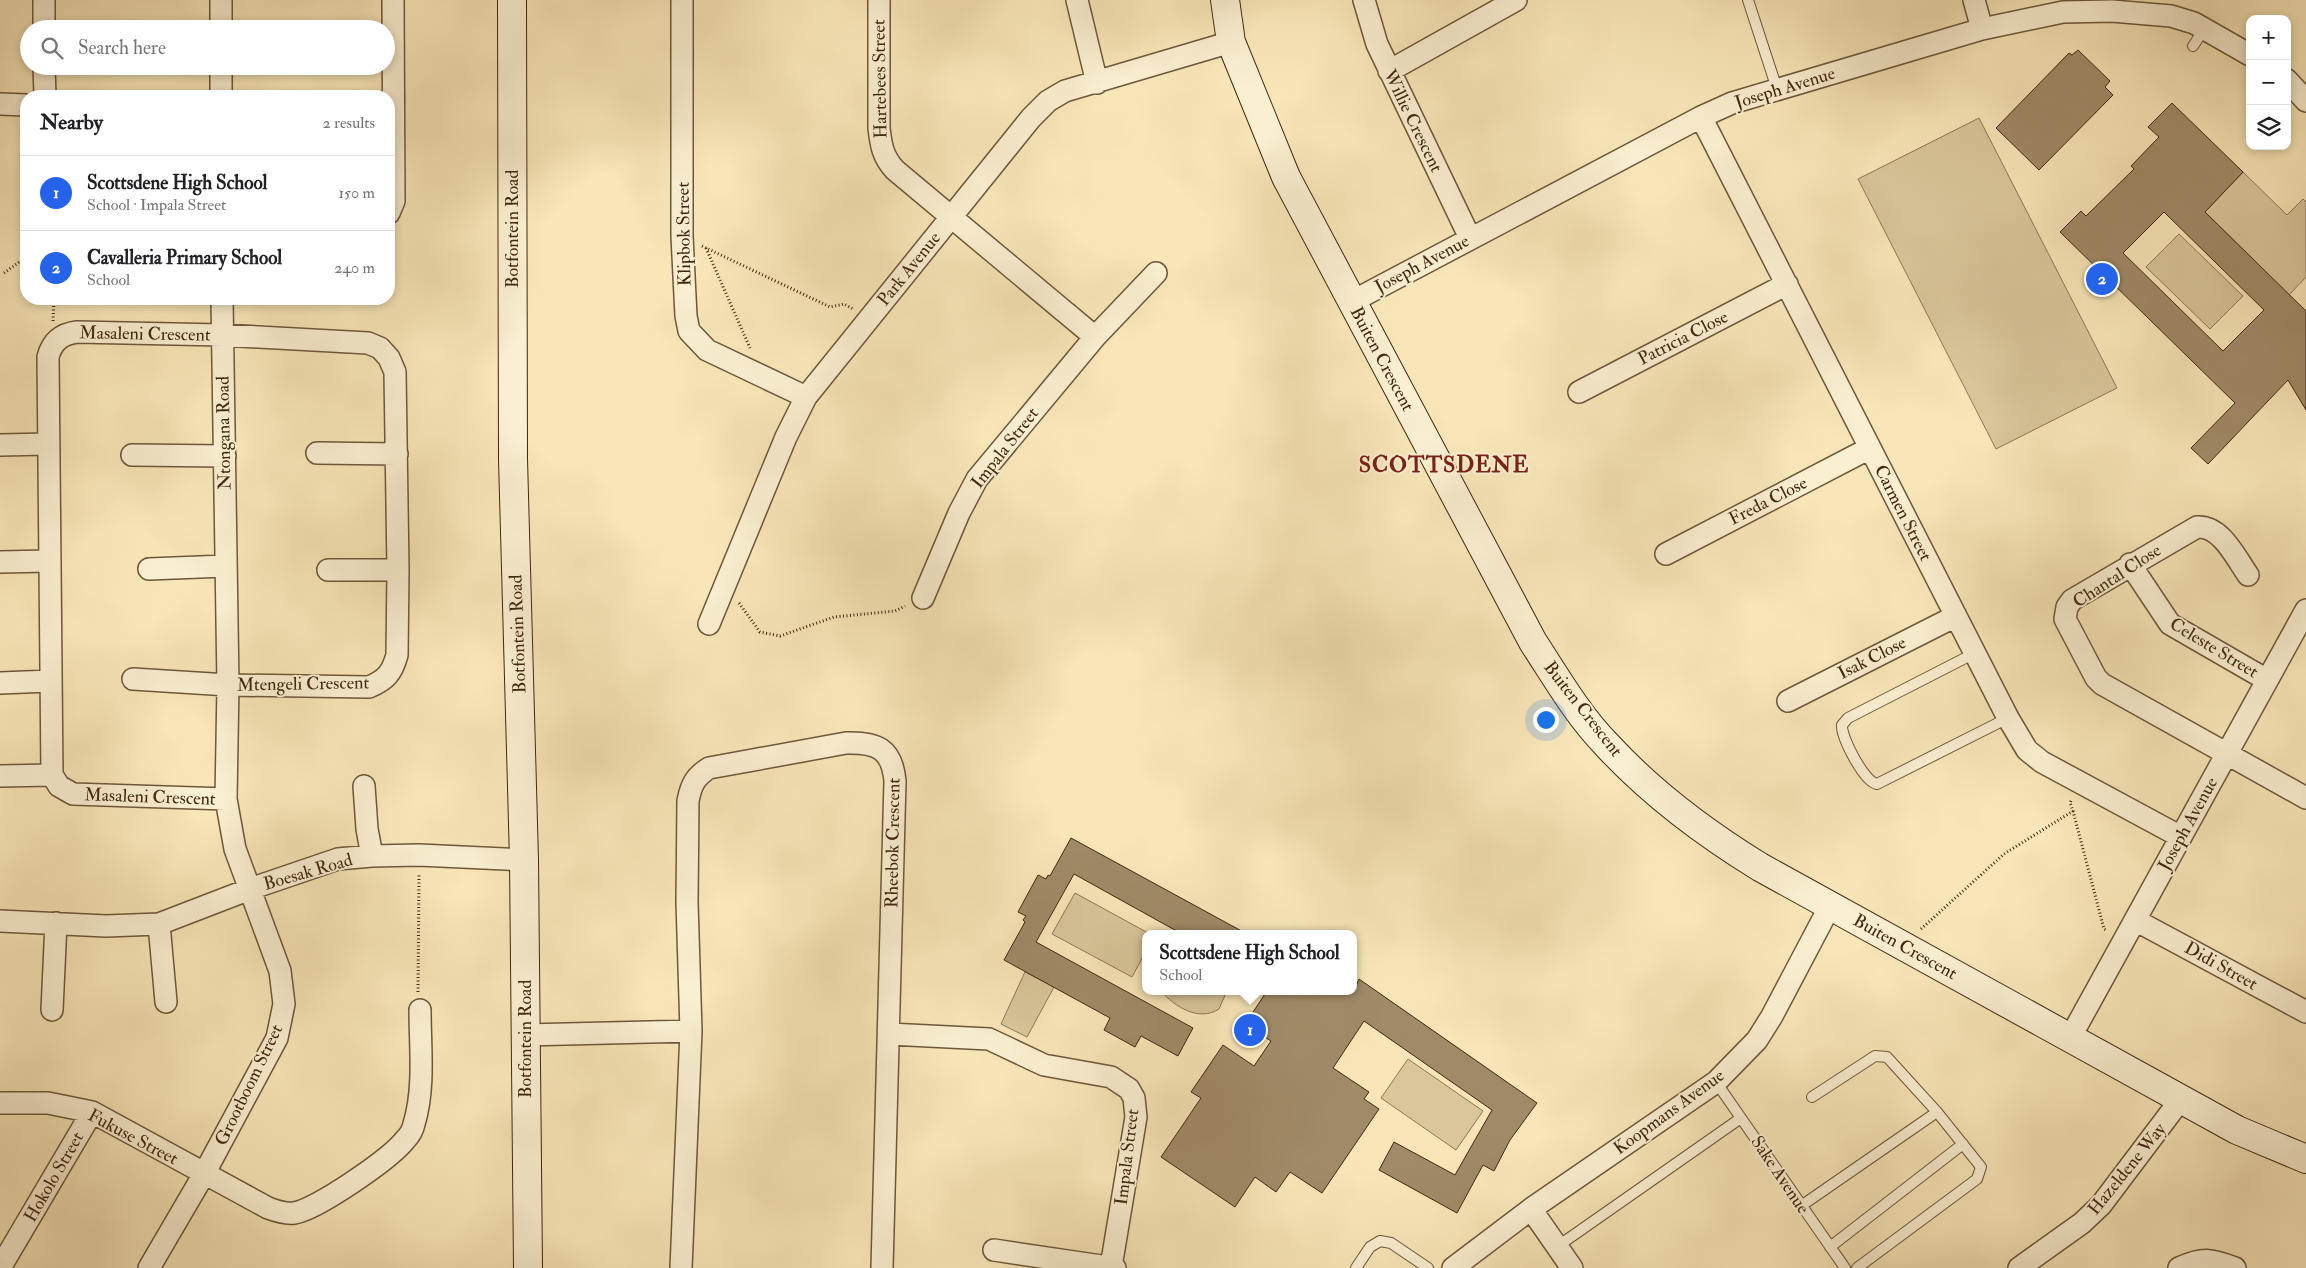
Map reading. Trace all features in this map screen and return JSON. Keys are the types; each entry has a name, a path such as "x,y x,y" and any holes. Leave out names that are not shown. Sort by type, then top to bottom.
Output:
{"street":[{"path":"44,0 44,20"},
{"path":"221,0 221,20"},
{"path":"393,0 393,20"},
{"name":"Botfontein Road","path":"512,0 512,460 524,860 528,1268"},
{"name":"Klipbok Street","path":"682,0 682,236 686,316 689,331 707,350 806,397"},
{"name":"Hartebees Street","path":"879,0 881,148 886,160 895,170 952,218"},
{"path":"1077,0 1097,83"},
{"name":"Buiten Crescent","path":"1224,0 1231,42 1286,177 1533,642 1566,693 1605,743 1678,812 1714,839 1830,906 2181,1099 2268,1145 2306,1159"},
{"name":"Willie Crescent","path":"1364,0 1377,44 1389,71 1470,238"},
{"path":"1389,71 1516,0"},
{"path":"1974,0 1982,29"},
{"name":"Joseph Avenue","path":"1351,302 1701,117 1732,103 1982,29 2063,12 2112,11 2171,16 2205,28 2246,53"},
{"name":"Park Avenue","path":"709,624 786,437 806,397 1031,118 1048,101 1066,90 1097,83 1231,42"},
{"path":"44,75 44,90"},
{"path":"221,75 221,90"},
{"path":"393,75 393,90"},
{"path":"2291,85 2306,102"},
{"path":"0,104 20,105"},
{"name":"Carmen Street","path":"1701,117 2008,718 2034,757 2181,837"},
{"path":"952,218 1095,337"},
{"name":"Impala Street","path":"922,598 958,513 978,479 1095,337 1156,273"},
{"name":"Patricia Close","path":"1579,392 1787,284"},
{"name":"Ntongana Road","path":"222,305 228,685 226,799 235,849 250,889"},
{"name":"Masaleni Crescent","path":"222,335 77,332 59,338 54,344 48,358 50,681 52,775 59,786 72,794 226,799"},
{"name":"Mtengeli Crescent","path":"222,335 368,342 380,348 389,358 395,372 397,454 397,655 392,670 380,683 369,687 228,685"},
{"path":"0,445 48,444"},
{"name":"Freda Close","path":"1666,554 1870,448"},
{"path":"317,453 397,454"},
{"path":"132,455 224,456"},
{"name":"Chantal Close","path":"2248,575 2218,533 2206,526 2197,527 2130,564 2072,600 2067,607 2065,619 2096,678 2102,684 2306,798"},
{"path":"0,562 49,561"},
{"name":"Celeste Street","path":"2130,564 2170,624 2267,680"},
{"path":"149,569 225,566"},
{"path":"328,570 398,570"},
{"name":"Joseph Avenue","path":"2070,1038 2306,610"},
{"name":"Isak Close","path":"1788,701 1956,616"},
{"path":"133,680 228,685"},
{"path":"0,683 50,681"},
{"name":"Rheebok Crescent","path":"681,1268 692,1031 687,902 688,801 691,784 699,775 710,768 846,742 865,742 876,746 887,754 894,767 895,781 882,1268"},
{"path":"0,776 52,775"},
{"path":"364,786 367,829 372,856"},
{"name":"Boesak Road","path":"0,921 106,926 159,924 250,889 338,860 372,856 419,855 524,860"},
{"name":"Grootboom Street","path":"149,1268 204,1174 277,1038 282,1021 284,1004 280,971 250,889"},
{"name":"Koopmans Avenue","path":"1453,1268 1531,1210 1716,1082 1757,1040 1772,1016 1830,906"},
{"name":"Didi Street","path":"2135,920 2306,1012"},
{"path":"52,1010 56,923"},
{"path":"159,924 166,1002"},
{"name":"Fukuse Street","path":"0,1103 48,1104 92,1112 268,1208 292,1214 314,1205 382,1160 405,1141 416,1118 420,1102 420,1010"},
{"path":"525,1035 692,1031"},
{"name":"Impala Street","path":"889,1034 989,1039 1044,1065 1111,1077 1129,1089 1134,1098 1136,1117 1113,1268"},
{"name":"Hazeldene Way","path":"2019,1268 2082,1223 2101,1205 2181,1099"},
{"name":"Hokolo Street","path":"0,1268 92,1112"},
{"path":"1531,1210 1572,1268"},
{"path":"994,1250 1113,1268"},
{"path":"2179,1268 2197,1259 2214,1260 2235,1268"}],"lane":[{"path":"1748,0 1778,90"},
{"path":"2193,46 2205,28"},
{"path":"1975,653 1848,718 1842,725 1843,734 1865,778 1877,784 2008,718"},
{"path":"1812,1097 1875,1056 1882,1055 1887,1057 1937,1112 1981,1167 1977,1179 1857,1268"},
{"name":"Sake Avenue","path":"1716,1082 1845,1268"},
{"path":"1801,1206 1937,1112"},
{"path":"1558,1246 1740,1118"},
{"path":"1830,1247 1963,1144"},
{"path":"1356,1268 1375,1243 1386,1241 1428,1268"},
{"path":"1354,1254 1360,1254 1370,1248"}],"path":[{"path":"682,236 830,307 844,304 869,318"},
{"path":"706,248 762,375"},
{"path":"4,273 20,261"},
{"path":"723,590 736,600 760,632 780,636 834,617 895,610 922,598"},
{"path":"2070,803 2104,928 2112,933"},
{"path":"1915,935 2004,854 2073,811"},
{"path":"419,855 420,1010"}],"shaded area":[{"path":"1979,118 2117,388 1996,449 1858,179"},
{"path":"2243,172 2287,215 2303,199 2306,202 2306,277 2289,295 2205,212"},
{"path":"2179,234 2243,296 2210,329 2146,267"},
{"path":"1075,893 1143,930 1142,958 1132,977 1052,934"},
{"path":"1025,972 1054,987 1027,1037 1001,1024"},
{"path":"1165,995 1225,995 1219,1009 1203,1014 1188,1011"},
{"path":"1408,1059 1483,1111 1456,1150 1381,1098"}],"building":[{"path":"2078,50 2110,81 2105,87 2113,95 2039,170 1996,128 2069,53 2072,55"},
{"path":"2172,103 2243,172 2205,212 2306,311 2306,410 2288,380 2208,464 2191,448 2235,403 2060,232 2081,211 2086,216 2134,169 2131,166 2159,137 2148,127","holes":["2164,212 2264,310 2223,351 2123,253"]},
{"path":"1071,838 1240,930 1175,930 1074,874 1036,942 1193,1028 1178,1056 1141,1036 1135,1047 1104,1030 1110,1018 1004,960 1025,922 1023,920 1026,916 1018,912 1038,875 1046,879 1048,875 1050,876"},
{"path":"1359,979 1537,1103 1510,1140 1494,1171 1483,1165 1457,1213 1379,1170 1394,1142 1455,1175 1492,1110 1364,1021 1333,1068 1369,1092 1364,1099 1379,1109 1322,1193 1290,1172 1276,1192 1255,1177 1235,1207 1161,1157 1201,1098 1191,1092 1223,1045 1254,1066 1271,1041 1245,1024 1264,995 1357,995"}],"place":[{"name":"Cavalleria Primary School","path":"2102,279"},
{"name":"Scottsdene High School","path":"1250,1030"}],"district":[{"name":"SCOTTSDENE","path":"1444,465"}]}
